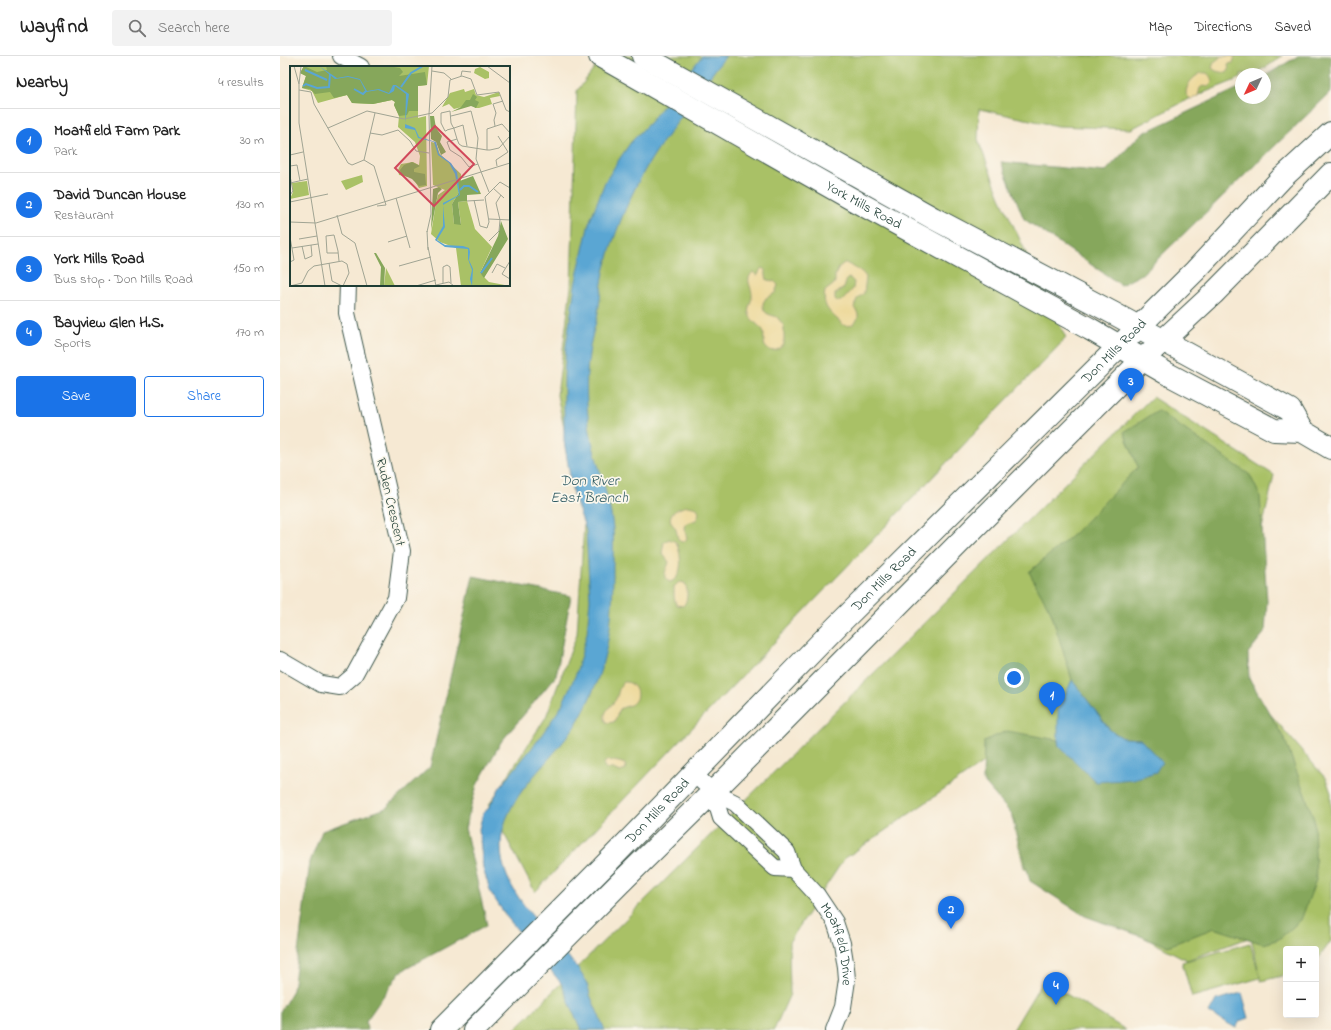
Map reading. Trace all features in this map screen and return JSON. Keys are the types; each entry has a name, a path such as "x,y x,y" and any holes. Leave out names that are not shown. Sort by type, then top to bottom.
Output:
{"main road":[{"name":"York Mills Road","path":"600,56 850,198 1274,430 1302,432 1331,448"},
{"name":"York Mills Road","path":"643,56 933,218 1290,410 1302,432"},
{"name":"Don Mills Road","path":"442,1030 694,774 837,626 1195,271 1281,179 1308,156 1331,133"},
{"path":"1308,156 1329,177"},
{"name":"Don Mills Road","path":"474,1030 713,792 1143,359 1212,294 1329,177"}],"street":[{"path":"341,56 359,66"},
{"name":"Ruden Crescent","path":"280,660 321,684 340,687 354,675 396,598 402,551 347,313 348,286"},
{"name":"Moatfield Drive","path":"694,774 713,792 735,803 788,852 793,869 817,895 835,922 842,944 847,980 842,1007 834,1030"}],"green space":[{"path":"604,56 1282,56 1264,68 1235,68 1235,80 1193,97 1131,129 1058,126 979,109 978,140 1000,197 1066,338 535,892 489,805 546,717 577,634 584,524 557,395 571,287 577,91"},
{"path":"1298,56 1331,56 1331,92 1142,274 1121,285 1024,219 1001,162 1105,172 1141,134 1235,90 1235,104 1271,104 1271,72"},
{"path":"1152,397 1274,475 1231,668 1326,779 1331,793 1331,941 1319,958 1319,946 1283,946 1283,976 1261,981 1260,978 1192,997 1182,962 1250,943 1260,977 1251,937 1187,960 1114,922 1024,868 1008,800 983,763 844,859 789,942 790,994 774,1030 514,1030"},
{"path":"1158,411 1250,475 1260,496 1267,601 1265,632 1248,653 1249,678 1285,740 1314,819 1316,880 1301,920 1279,939 1264,944 1214,928 1168,946 1085,916 1030,881 1013,816 983,781 984,741 1007,731 1058,740 1059,746 1140,739 1123,738 1110,730 1072,680 1051,612 1029,572 1075,533 1138,467 1124,432"},
{"path":"473,576 571,596 556,676 501,742 477,785 465,828 487,925 400,972 366,1021 367,1030 280,1030 280,1012 293,990 310,862 322,831 386,808 430,767"},
{"path":"1043,980 1126,1030 1013,1030"}],"sand":[{"path":"1222,56 1235,56 1233,63 1228,64 1229,70 1227,73 1216,71 1212,68 1214,62"},
{"path":"1201,73 1207,73 1212,82 1208,87 1203,86 1200,88 1198,96 1192,99 1189,98 1186,94 1186,90 1193,79"},
{"path":"846,263 862,272 866,277 864,293 857,299 854,307 858,313 858,318 853,324 848,326 842,324 831,314 824,300 825,291 835,282 835,275 840,266","holes":["850,278 854,282 853,289 842,301 837,301 835,299 835,294 844,288 847,279"]},
{"path":"762,268 765,270 767,280 774,281 778,285 775,293 766,298 763,303 764,310 765,312 777,317 784,326 784,344 779,349 773,351 765,347 763,330 751,319 749,314 752,292 749,278 753,272 758,275"},
{"path":"689,506 697,508 699,511 698,516 696,520 685,524 684,528 687,538 685,541 681,542 679,541 676,529 671,523 670,518 676,510"},
{"path":"669,539 676,542 680,558 680,570 678,575 670,582 665,578 669,562 662,553 664,542"},
{"path":"679,582 685,583 687,589 687,599 683,606 676,605 674,597 674,587"},
{"path":"624,682 628,682 633,686 637,692 636,699 631,705 620,709 614,722 607,723 605,713 616,699"},
{"path":"608,760 625,764 626,770 620,772 613,769 606,769 604,763"}],"water":[{"name":"Don River East Branch","path":"702,56 726,56 659,147 647,165 630,198 607,260 597,318 591,340 587,385 589,427 609,505 613,532 613,589 608,638 603,662 598,678 576,724 518,796 509,812 503,828 501,846 502,862 507,877 524,905 567,955 581,974 587,984 590,995 605,1030 581,1030 561,983 506,916 491,893 483,869 479,829 483,813 488,809 500,787 536,743 561,707 576,674 587,633 590,599 586,530 573,494 564,441 564,375 566,346 575,285 589,223 605,182 620,158 631,142 651,121"},
{"path":"1072,680 1110,730 1123,738 1140,739 1162,762 1156,772 1133,779 1096,782 1059,746 1058,710"},
{"path":"1242,993 1249,1018 1240,1021 1236,1028 1209,1013 1216,1000"}],"place":[{"name":"York Mills Road","path":"1131,401"},
{"name":"Moatfield Farm Park","path":"1052,715"},
{"name":"David Duncan House","path":"951,929"},
{"name":"Bayview Glen H.S.","path":"1056,1005"}]}
